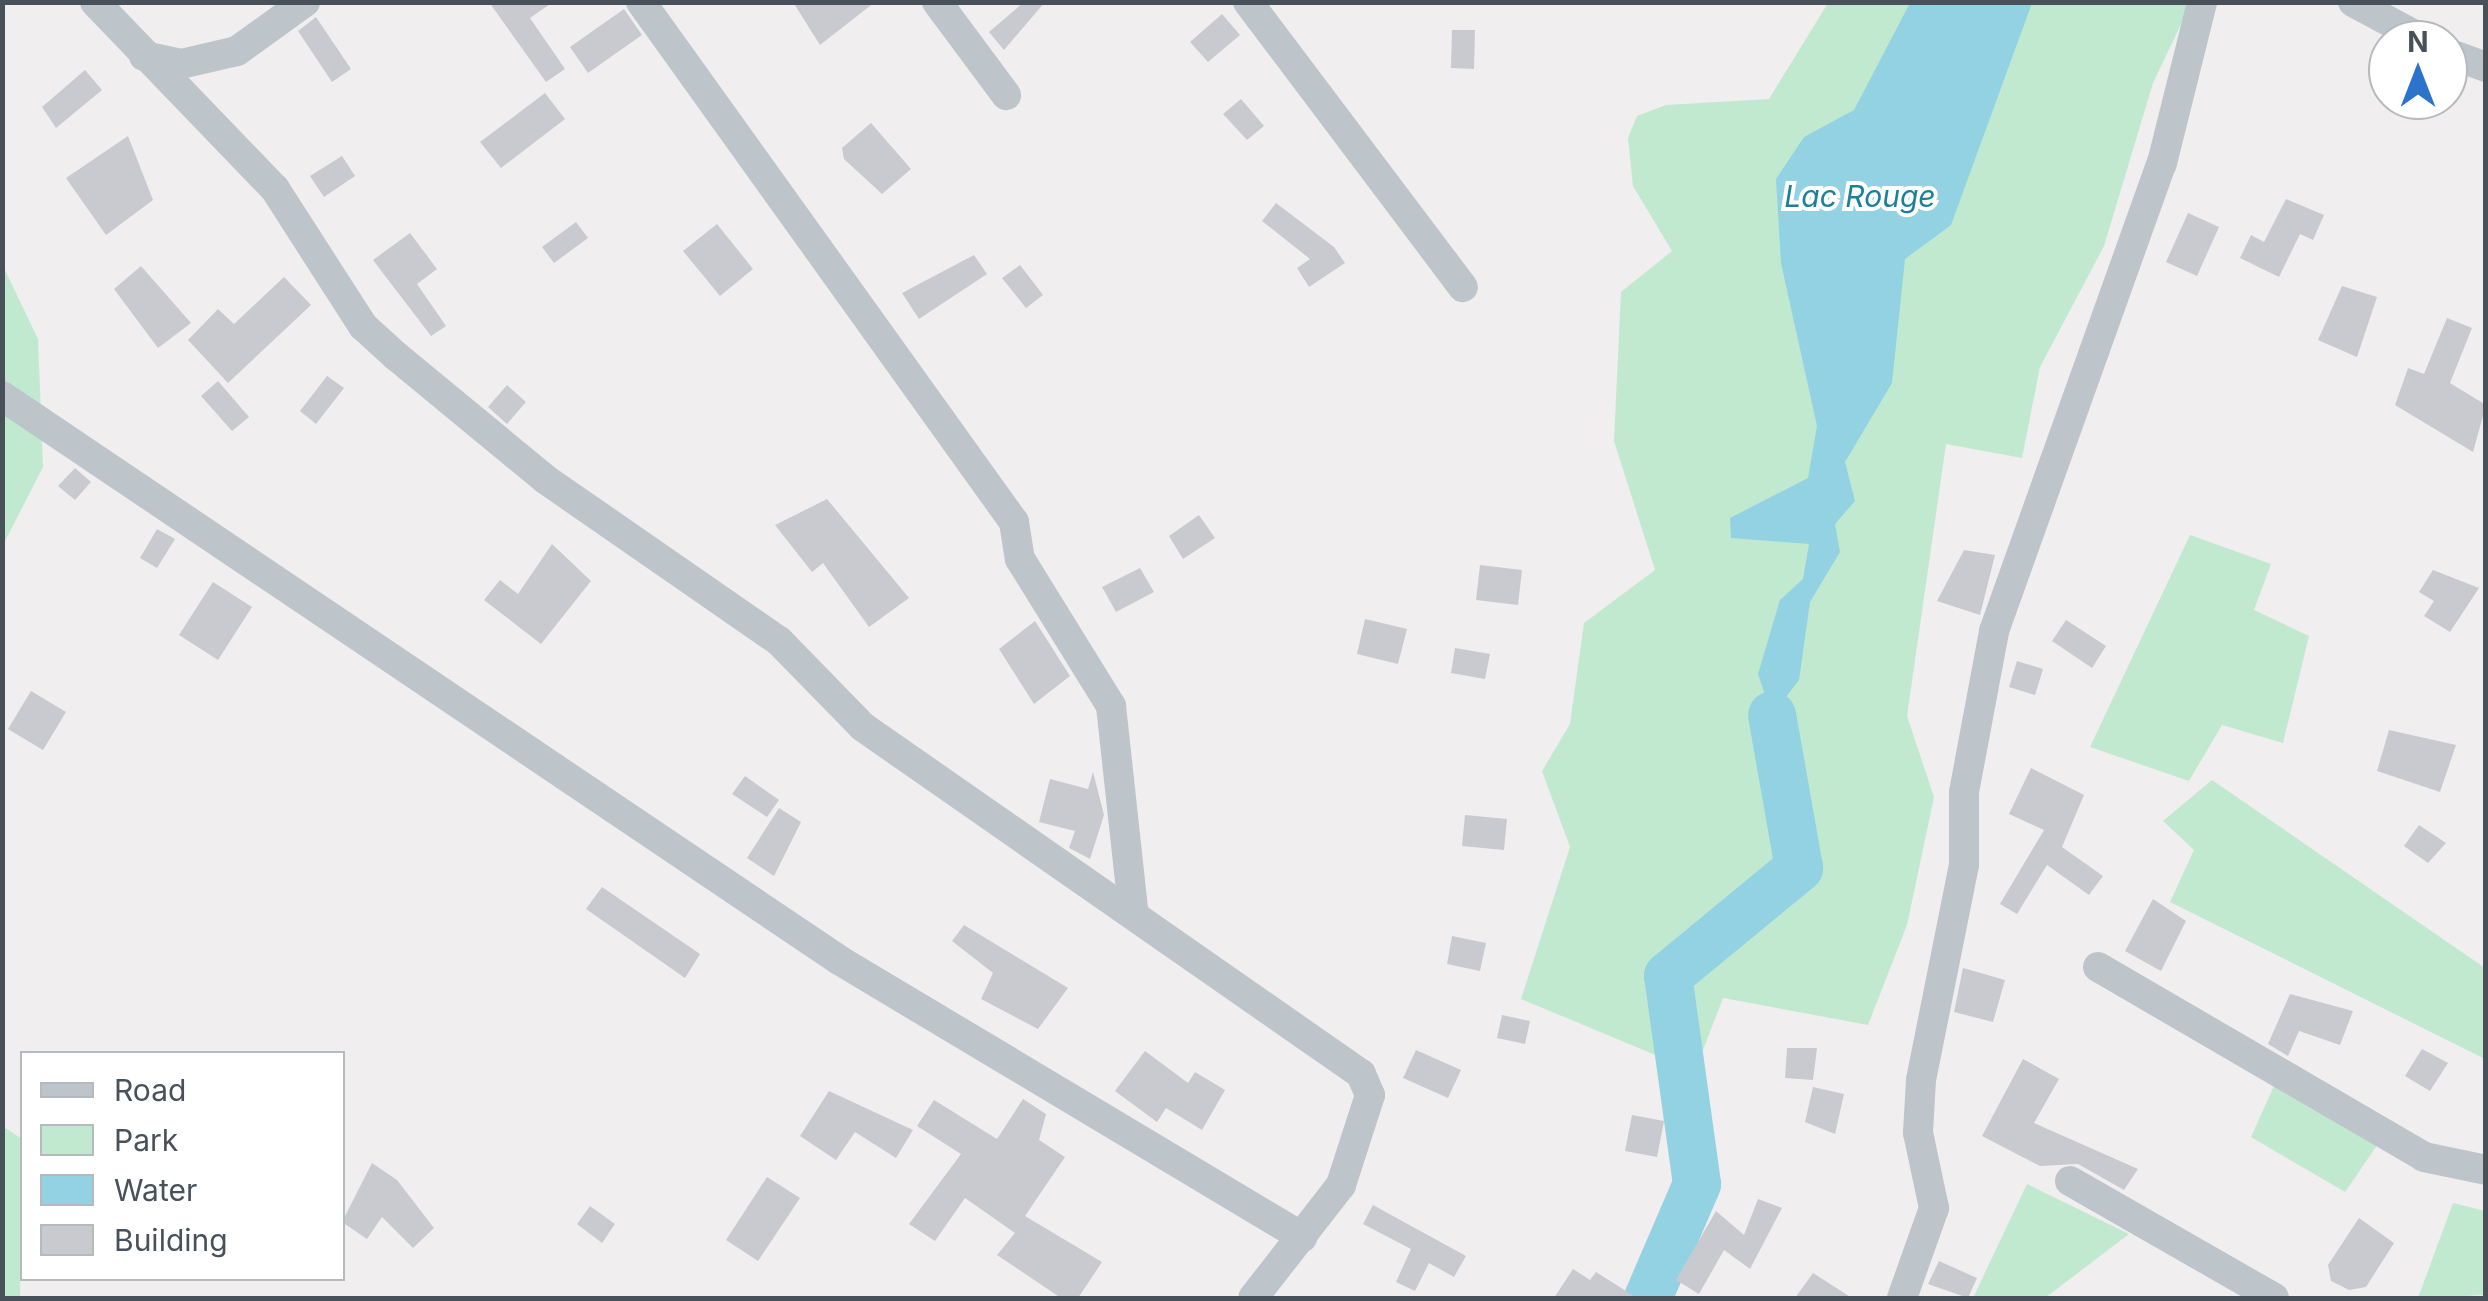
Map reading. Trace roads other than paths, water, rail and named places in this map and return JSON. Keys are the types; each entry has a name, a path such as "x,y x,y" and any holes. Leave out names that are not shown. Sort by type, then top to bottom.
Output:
{"street":[{"path":"95,2 275,189 364,326 396,356 545,479 778,642 864,726 1133,909 1208,973 1361,1074 1370,1095 1341,1185 1253,1298"},
{"path":"144,56 208,61 305,2"},
{"path":"641,2 1014,522 1020,559 1112,706 1133,909"},
{"path":"937,2 1006,94"},
{"path":"1248,2 1462,287"},
{"path":"1902,1298 1934,1208 1918,1133 1921,1080 1964,865 1964,792 1994,631 2162,163 2202,2"},
{"path":"2354,2 2387,20"},
{"path":"2,396 839,960 1302,1238"},
{"path":"2098,967 2424,1157 2486,1170"},
{"path":"2070,1181 2274,1298"}],"water":[{"name":"Lac Rouge","path":"1910,3 2032,3 1951,225 1905,259 1892,383 1845,462 1855,501 1835,524 1840,552 1810,602 1799,680 1772,715 1758,674 1780,600 1803,579 1809,544 1731,538 1730,518 1808,478 1817,426 1781,263 1776,179 1804,137 1854,110"}],"waterway":[{"path":"1648,1298 1697,1184 1668,976 1799,868 1772,715"}]}
